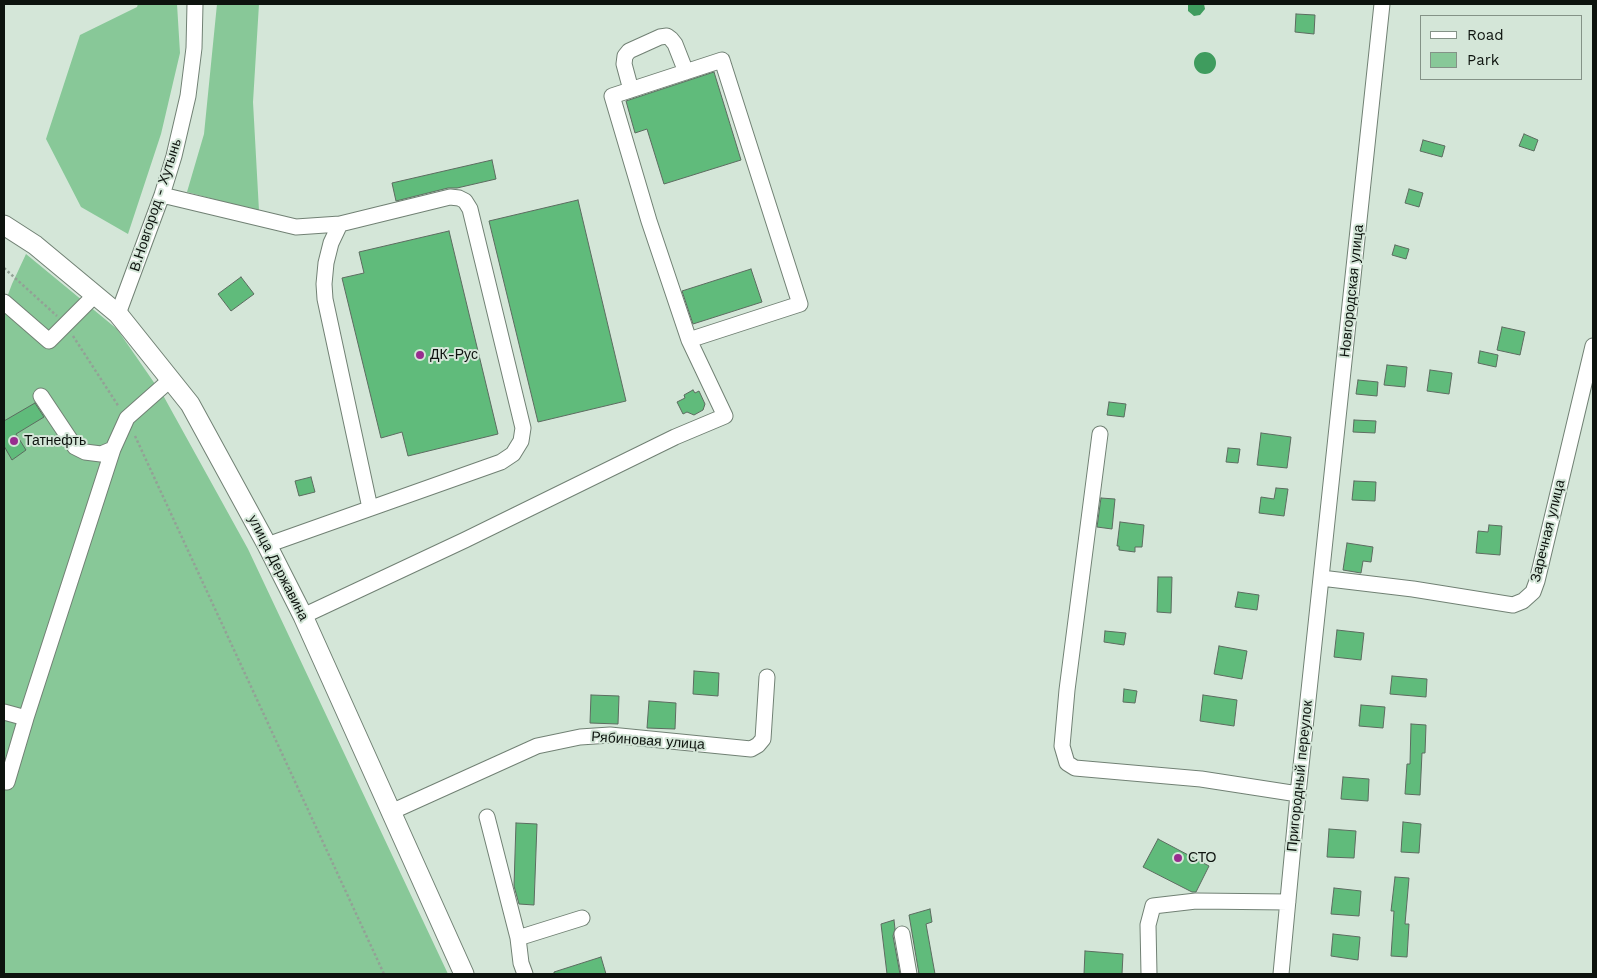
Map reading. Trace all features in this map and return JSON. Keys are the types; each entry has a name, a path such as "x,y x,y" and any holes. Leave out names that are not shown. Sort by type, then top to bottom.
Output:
{"main road":[{"name":"улица Державина","path":"4,225 35,245 118,314 190,404 267,545 303,616 464,974"}],"street":[{"name":"В.Новгород - Хутынь","path":"118,314 162,195 174,156 188,96 194,48 195,4"},
{"name":"Новгородская улица","path":"1321,578 1382,4"},
{"path":"630,90 624,64 625,56 629,51 660,36 671,38 686,72"},
{"path":"303,616 465,540 675,437 725,416 689,340 612,96 722,60 800,304 689,340"},
{"path":"162,195 296,227 340,224 450,197 465,201 470,209 523,428 521,441 513,454 501,462 267,545"},
{"path":"340,224 331,243 326,263 325,299 370,508"},
{"path":"4,302 49,341 95,295"},
{"name":"Заречная улица","path":"1321,578 1412,589 1513,605 1523,601 1533,592 1537,581 1593,346"},
{"path":"7,782 112,449 127,418 170,380"},
{"path":"41,396 75,447 85,452 101,454 112,449"},
{"path":"1100,434 1067,690 1062,746 1067,763 1075,768 1201,779 1298,794"},
{"name":"Пригородный переулок","path":"1281,974 1321,578"},
{"name":"Рябиновая улица","path":"391,812 537,746 580,737 610,736 751,749 763,739 767,677"},
{"path":"4,712 26,718"},
{"path":"487,816 518,938 521,962 525,974"},
{"path":"1149,974 1148,925 1153,906 1196,901 1288,902"},
{"path":"518,938 582,918"},
{"path":"902,934 909,974"}],"path":[{"path":"4,268 66,325 127,418 384,974"}],"green space":[{"path":"138,4 177,4 180,53 161,134 128,234 81,207 46,139 80,35 137,7"},
{"path":"217,4 259,4 253,102 259,211 187,192 204,134"},
{"path":"26,254 117,329 164,397 248,549 448,974 4,974 4,305"}],"shaded area":[{"path":"1188,4 1204,4 1205,9 1200,15 1194,16 1188,11"},
{"path":"1205,52 1213,55 1216,63 1213,71 1205,74 1197,71 1194,63 1197,55"}],"building":[{"path":"1296,14 1315,15 1314,34 1295,32"},
{"path":"714,72 741,160 664,184 647,129 635,133 626,101"},
{"path":"1524,134 1538,140 1534,151 1519,146"},
{"path":"1423,140 1445,146 1442,157 1420,151"},
{"path":"492,160 496,179 457,188 448,188 396,201 392,183"},
{"path":"1409,189 1423,193 1419,207 1405,203"},
{"path":"578,200 626,401 538,422 489,221"},
{"name":"ДК-Рус","path":"449,231 498,434 408,456 402,432 381,438 342,278 364,273 359,252"},
{"path":"1395,245 1409,249 1406,259 1392,255"},
{"path":"751,269 762,302 693,324 682,291"},
{"path":"241,277 254,294 231,311 218,294"},
{"path":"1502,327 1525,332 1520,355 1497,350"},
{"path":"1480,351 1498,355 1496,367 1478,363"},
{"path":"1387,365 1407,367 1405,387 1384,385"},
{"path":"1430,370 1452,373 1449,394 1427,391"},
{"path":"1358,380 1378,382 1377,396 1356,394"},
{"path":"693,390 695,393 699,391 705,404 703,410 694,415 687,412 683,414 677,402 685,398 684,395"},
{"path":"1109,402 1126,404 1124,417 1107,415"},
{"path":"35,403 44,417 16,434 26,450 12,460 4,446 4,421"},
{"path":"1354,420 1376,421 1375,433 1353,432"},
{"path":"1261,433 1291,437 1287,468 1257,465"},
{"path":"1228,448 1240,449 1238,463 1226,462"},
{"path":"311,477 315,492 299,496 295,481"},
{"path":"1354,481 1376,482 1375,501 1352,500"},
{"path":"1276,488 1288,489 1284,516 1259,513 1261,497 1274,499"},
{"path":"1101,498 1115,499 1112,529 1097,527"},
{"path":"1120,522 1144,525 1142,547 1135,547 1135,552 1119,550 1119,546 1117,546"},
{"path":"1489,525 1502,526 1500,555 1476,553 1478,531 1488,532"},
{"path":"1347,543 1373,547 1371,562 1363,561 1361,573 1343,570"},
{"path":"1158,577 1172,577 1171,613 1157,612"},
{"path":"1238,592 1259,595 1257,610 1235,607"},
{"path":"1337,630 1364,633 1361,660 1334,657"},
{"path":"1105,631 1126,633 1124,645 1104,642"},
{"path":"1219,646 1247,651 1242,679 1214,674"},
{"path":"694,671 719,673 718,696 693,694"},
{"path":"1392,676 1427,679 1426,697 1390,694"},
{"path":"1124,689 1137,691 1135,703 1123,702"},
{"path":"591,695 619,696 618,724 590,723"},
{"path":"1203,695 1237,700 1234,726 1200,721"},
{"path":"649,701 676,703 675,729 647,728"},
{"path":"1361,705 1385,707 1383,728 1359,726"},
{"path":"1411,724 1426,725 1425,753 1422,753 1420,795 1405,794 1407,764 1410,764"},
{"path":"1343,777 1369,779 1368,801 1341,799"},
{"path":"1403,822 1421,824 1419,853 1401,852"},
{"path":"516,823 537,824 534,905 519,904 514,886"},
{"path":"1329,829 1356,831 1354,858 1327,857"},
{"path":"1158,839 1209,866 1196,892 1192,892 1143,867"},
{"path":"1395,877 1409,878 1405,924 1409,924 1407,957 1391,956 1394,911 1391,911"},
{"path":"1334,888 1361,891 1359,916 1331,914"},
{"path":"930,909 932,922 926,924 935,974 919,974 909,915"},
{"path":"894,920 895,929 893,936 900,974 887,974 881,924"},
{"path":"1333,934 1360,937 1358,960 1331,956"},
{"path":"1085,951 1123,954 1122,974 1084,974"},
{"path":"601,957 606,974 554,974 554,972"}],"place":[{"name":"ДК-Рус","path":"420,355"},
{"name":"Татнефть","path":"14,441"},
{"name":"СТО","path":"1178,858"}]}
